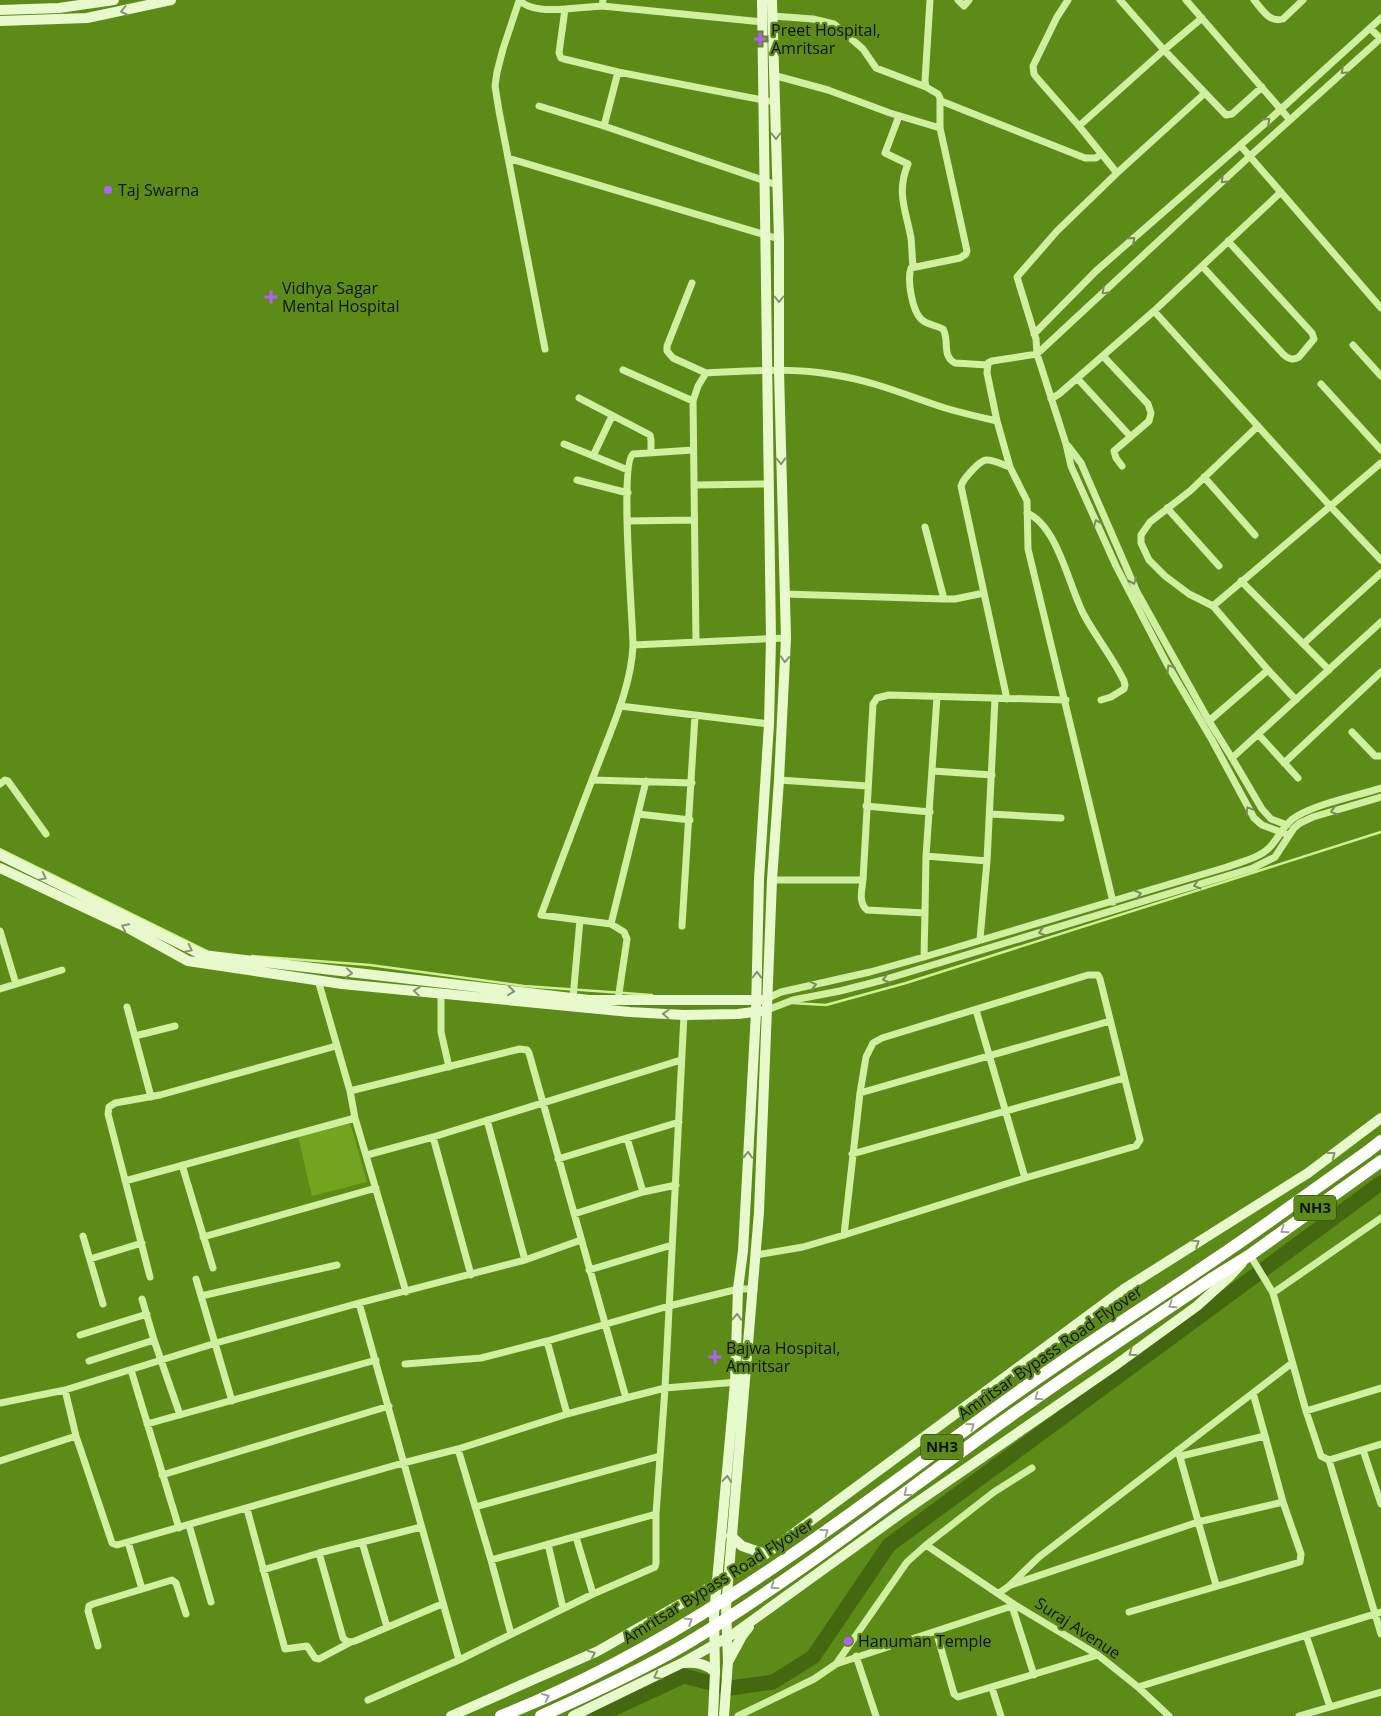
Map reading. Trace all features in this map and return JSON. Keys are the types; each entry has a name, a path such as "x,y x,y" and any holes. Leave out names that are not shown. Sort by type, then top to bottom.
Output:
{"highway":[{"name":"Amritsar Bypass Road Flyover","path":"501,1716 581,1681 621,1661 666,1636 764,1575 1059,1363 1234,1246 1381,1142"},
{"name":"NH3","path":"1250,1255 1381,1162"},
{"name":"Amritsar Bypass Road Flyover","path":"542,1716 647,1665 720,1622 816,1558 1017,1411 1250,1255"}],"street":[{"path":"0,10 59,8 114,0"},
{"path":"0,21 87,18 169,0"},
{"path":"545,349 496,86 503,49 519,0 524,4 548,10 602,3 763,22"},
{"path":"728,1667 726,1607 740,1382 738,1289 743,1252 756,1012 761,1000 772,880 786,638 779,370 777,185 762,0"},
{"path":"719,1712 715,1675 714,1614 740,1382 754,1289 766,1010 761,1000 759,879 769,724 771,639 766,181 773,75 772,0"},
{"path":"926,87 930,0"},
{"path":"958,0 964,6 969,0"},
{"path":"1068,0 1046,37 1033,69 1038,78 1117,173"},
{"path":"1120,0 1164,50 1228,116 1262,87"},
{"path":"1186,0 1290,120"},
{"path":"1254,0 1272,19 1278,20 1282,19 1303,0"},
{"path":"565,9 559,54 561,58 618,72 770,101"},
{"path":"773,16 813,19 834,24 863,49 876,68 926,87 939,95 941,101 940,128 966,254 960,258 938,263 913,266"},
{"path":"1079,126 1202,18"},
{"path":"1034,334 1096,272 1380,20"},
{"path":"900,116 885,153 908,164 902,177 902,202 911,238 913,266 910,270 910,275 914,309 927,324 943,329 947,337 946,349 948,358 955,363 987,365 992,361 1037,354 1250,156 1381,39 1370,28"},
{"path":"604,126 618,72"},
{"path":"773,75 828,90 940,128"},
{"path":"1205,93 1117,173 1058,231 1017,277 1034,334 1037,354 1066,444 1071,466 1116,566 1162,656 1212,740 1254,818 1262,825 1289,835"},
{"path":"941,101 1085,158 1092,159 1101,154"},
{"path":"539,106 777,185"},
{"path":"1240,145 1381,308"},
{"path":"508,158 779,239"},
{"path":"1051,399 1078,378 1154,311 1281,192"},
{"path":"1202,266 1282,354 1288,358 1299,357 1314,339 1312,333 1228,241"},
{"path":"692,283 667,346 667,351 673,358 706,373 779,370 809,371 882,385 947,408 997,421"},
{"path":"1154,311 1381,560"},
{"path":"1353,345 1381,376"},
{"path":"1103,356 1149,407 1151,415 1149,421 1114,451 1114,456 1122,466"},
{"path":"987,365 997,421 1010,467 1025,495 1028,549 1066,700 1113,902"},
{"path":"623,370 693,401"},
{"path":"696,642 693,401 698,386 706,373"},
{"path":"1078,378 1130,436"},
{"path":"1321,384 1381,450"},
{"path":"579,398 650,435 652,440 650,452"},
{"path":"593,456 612,416"},
{"path":"1258,426 1204,477 1150,522 1141,535 1143,550 1149,560 1177,586 1213,606 1296,700"},
{"path":"564,444 628,470"},
{"path":"1066,444 1081,463 1137,592 1208,721 1262,809 1271,819 1294,828"},
{"path":"618,1000 627,939 624,932 612,924 541,915 620,706 630,664 633,645 629,590 628,470 631,455 693,450"},
{"path":"1006,699 961,486 963,481 983,461 989,460 1010,467"},
{"path":"1213,606 1381,463"},
{"path":"1204,477 1255,535"},
{"path":"577,480 628,493"},
{"path":"694,485 769,484"},
{"path":"1167,508 1219,566"},
{"path":"1027,513 1037,519 1052,538 1080,608 1124,681 1124,689 1111,697 1101,700"},
{"path":"628,521 694,520"},
{"path":"925,526 944,599"},
{"path":"1303,644 1381,573"},
{"path":"1242,581 1329,670"},
{"path":"784,594 955,599 984,593"},
{"path":"1232,758 1381,622"},
{"path":"633,645 786,638"},
{"path":"1208,721 1268,670"},
{"path":"1284,763 1381,672"},
{"path":"925,913 867,910 863,906 861,898 873,704 880,697 889,695 1066,700"},
{"path":"924,957 926,856 937,697"},
{"path":"980,939 990,814 995,699"},
{"path":"620,706 769,724"},
{"path":"682,926 695,716"},
{"path":"1352,732 1375,756 1381,756"},
{"path":"1258,734 1298,778"},
{"path":"933,771 992,775"},
{"path":"0,784 5,780 8,781 46,834"},
{"path":"592,780 692,783"},
{"path":"779,780 868,786"},
{"path":"612,924 646,782"},
{"path":"0,855 203,955 318,970 573,998 618,1000 761,1000 781,992 870,972 924,957 980,939 1113,902 1254,857 1270,847 1286,824 1298,815 1381,788"},
{"path":"1,869 130,929 188,961 318,980 630,1012 684,1015 756,1012 793,1000 884,980 1253,868 1275,857 1300,822 1381,797"},
{"path":"866,806 930,812"},
{"path":"638,814 690,820"},
{"path":"990,814 1061,818"},
{"path":"926,856 987,861"},
{"path":"772,880 863,880"},
{"path":"573,998 580,920"},
{"path":"0,931 16,984"},
{"path":"0,990 62,970"},
{"path":"756,1255 803,1247 844,1235 1025,1178 1136,1146 1140,1140 1098,976 1093,974 882,1038 873,1043 866,1057 860,1093 844,1235"},
{"path":"318,980 350,1092 355,1118 406,1292"},
{"path":"441,994 441,1032 449,1067"},
{"path":"127,1008 151,1097"},
{"path":"976,1010 1025,1178"},
{"path":"368,1700 459,1660 563,1608 655,1567 656,1514 665,1388 684,1015"},
{"path":"860,1093 1110,1021"},
{"path":"134,1036 175,1026"},
{"path":"150,1277 108,1111 110,1107 115,1103 151,1097 336,1046"},
{"path":"350,1092 524,1049 530,1053 626,1398"},
{"path":"367,1155 433,1137 681,1060"},
{"path":"852,1154 1124,1078"},
{"path":"125,1182 355,1118"},
{"path":"451,1716 598,1651 765,1554 1124,1289 1308,1173 1381,1118"},
{"path":"487,1120 525,1260"},
{"path":"558,1159 679,1122"},
{"path":"433,1137 471,1275"},
{"path":"627,1138 643,1192"},
{"path":"182,1165 213,1268"},
{"path":"574,1214 643,1192 676,1185"},
{"path":"203,1237 376,1188"},
{"path":"1273,1293 1381,1218"},
{"path":"83,1236 103,1304"},
{"path":"0,1403 65,1390 216,1343 359,1303 525,1260 581,1240"},
{"path":"90,1259 142,1242"},
{"path":"590,1270 672,1245"},
{"path":"573,1716 682,1663 727,1638 1197,1306 1229,1278 1250,1255 1273,1293 1318,1451 1324,1458 1329,1460 1381,1444"},
{"path":"201,1296 337,1265"},
{"path":"196,1279 232,1401"},
{"path":"405,1364 481,1358 669,1306 738,1289 754,1289"},
{"path":"142,1299 180,1415"},
{"path":"359,1303 459,1660"},
{"path":"80,1335 147,1314"},
{"path":"89,1361 154,1340"},
{"path":"546,1341 567,1414"},
{"path":"147,1424 376,1360"},
{"path":"998,1593 1009,1586 1039,1557 1180,1453 1292,1363"},
{"path":"130,1370 179,1528"},
{"path":"65,1390 76,1436 112,1542 116,1545 247,1509 403,1462 458,1449 567,1414 626,1398 665,1388 740,1382"},
{"path":"1306,1411 1381,1388"},
{"path":"1129,1612 1300,1562 1301,1554 1283,1502 1253,1393"},
{"path":"162,1475 389,1406"},
{"path":"0,1461 76,1436"},
{"path":"1180,1453 1265,1436"},
{"path":"458,1449 492,1560 511,1634"},
{"path":"1363,1450 1381,1504"},
{"path":"1180,1453 1216,1585"},
{"path":"476,1507 660,1456"},
{"path":"1329,1460 1378,1613 1381,1634"},
{"path":"836,1664 907,1562 994,1492 1032,1468"},
{"path":"1009,1586 1198,1522 1283,1502"},
{"path":"247,1509 286,1650 306,1646 315,1658 319,1659 351,1642 442,1604"},
{"path":"492,1560 656,1514"},
{"path":"189,1525 211,1602"},
{"path":"263,1570 319,1553 421,1527"},
{"path":"576,1536 593,1594"},
{"path":"731,1536 742,1546 765,1554"},
{"path":"128,1542 142,1589"},
{"path":"362,1542 387,1627"},
{"path":"548,1544 563,1608"},
{"path":"926,1545 1014,1605 1034,1675"},
{"path":"319,1553 343,1638 351,1642"},
{"path":"98,1646 88,1611 89,1606 174,1580 186,1614"},
{"name":"Suraj Avenue","path":"738,1716 814,1679 836,1664 1014,1605 1098,1655 1138,1687 1169,1716"},
{"path":"1138,1687 1378,1613"},
{"path":"719,1712 728,1667 742,1636 759,1615"},
{"path":"936,1631 954,1694 960,1697 1098,1655"},
{"path":"1306,1635 1330,1707"},
{"path":"856,1656 876,1716"},
{"path":"682,1663 706,1665 715,1675"},
{"path":"992,1688 1001,1716"},
{"path":"1298,1716 1381,1692"}],"green space":[{"path":"349,1119 367,1182 312,1196 297,1132"}],"waterway":[{"path":"792,1003 826,1005 906,983 1381,832"},
{"path":"0,849 207,951"},
{"path":"252,956 370,965 524,986 652,995"},
{"path":"597,1716 684,1676 730,1688 773,1682 813,1657 889,1545 1381,1183"}],"place":[{"name":"Preet Hospital, Amritsar","path":"760,39"},
{"name":"Taj Swarna","path":"108,190"},
{"name":"Vidhya Sagar Mental Hospital","path":"271,297"},
{"name":"Bajwa Hospital, Amritsar","path":"715,1357"},
{"name":"Hanuman Temple","path":"848,1641"}]}
